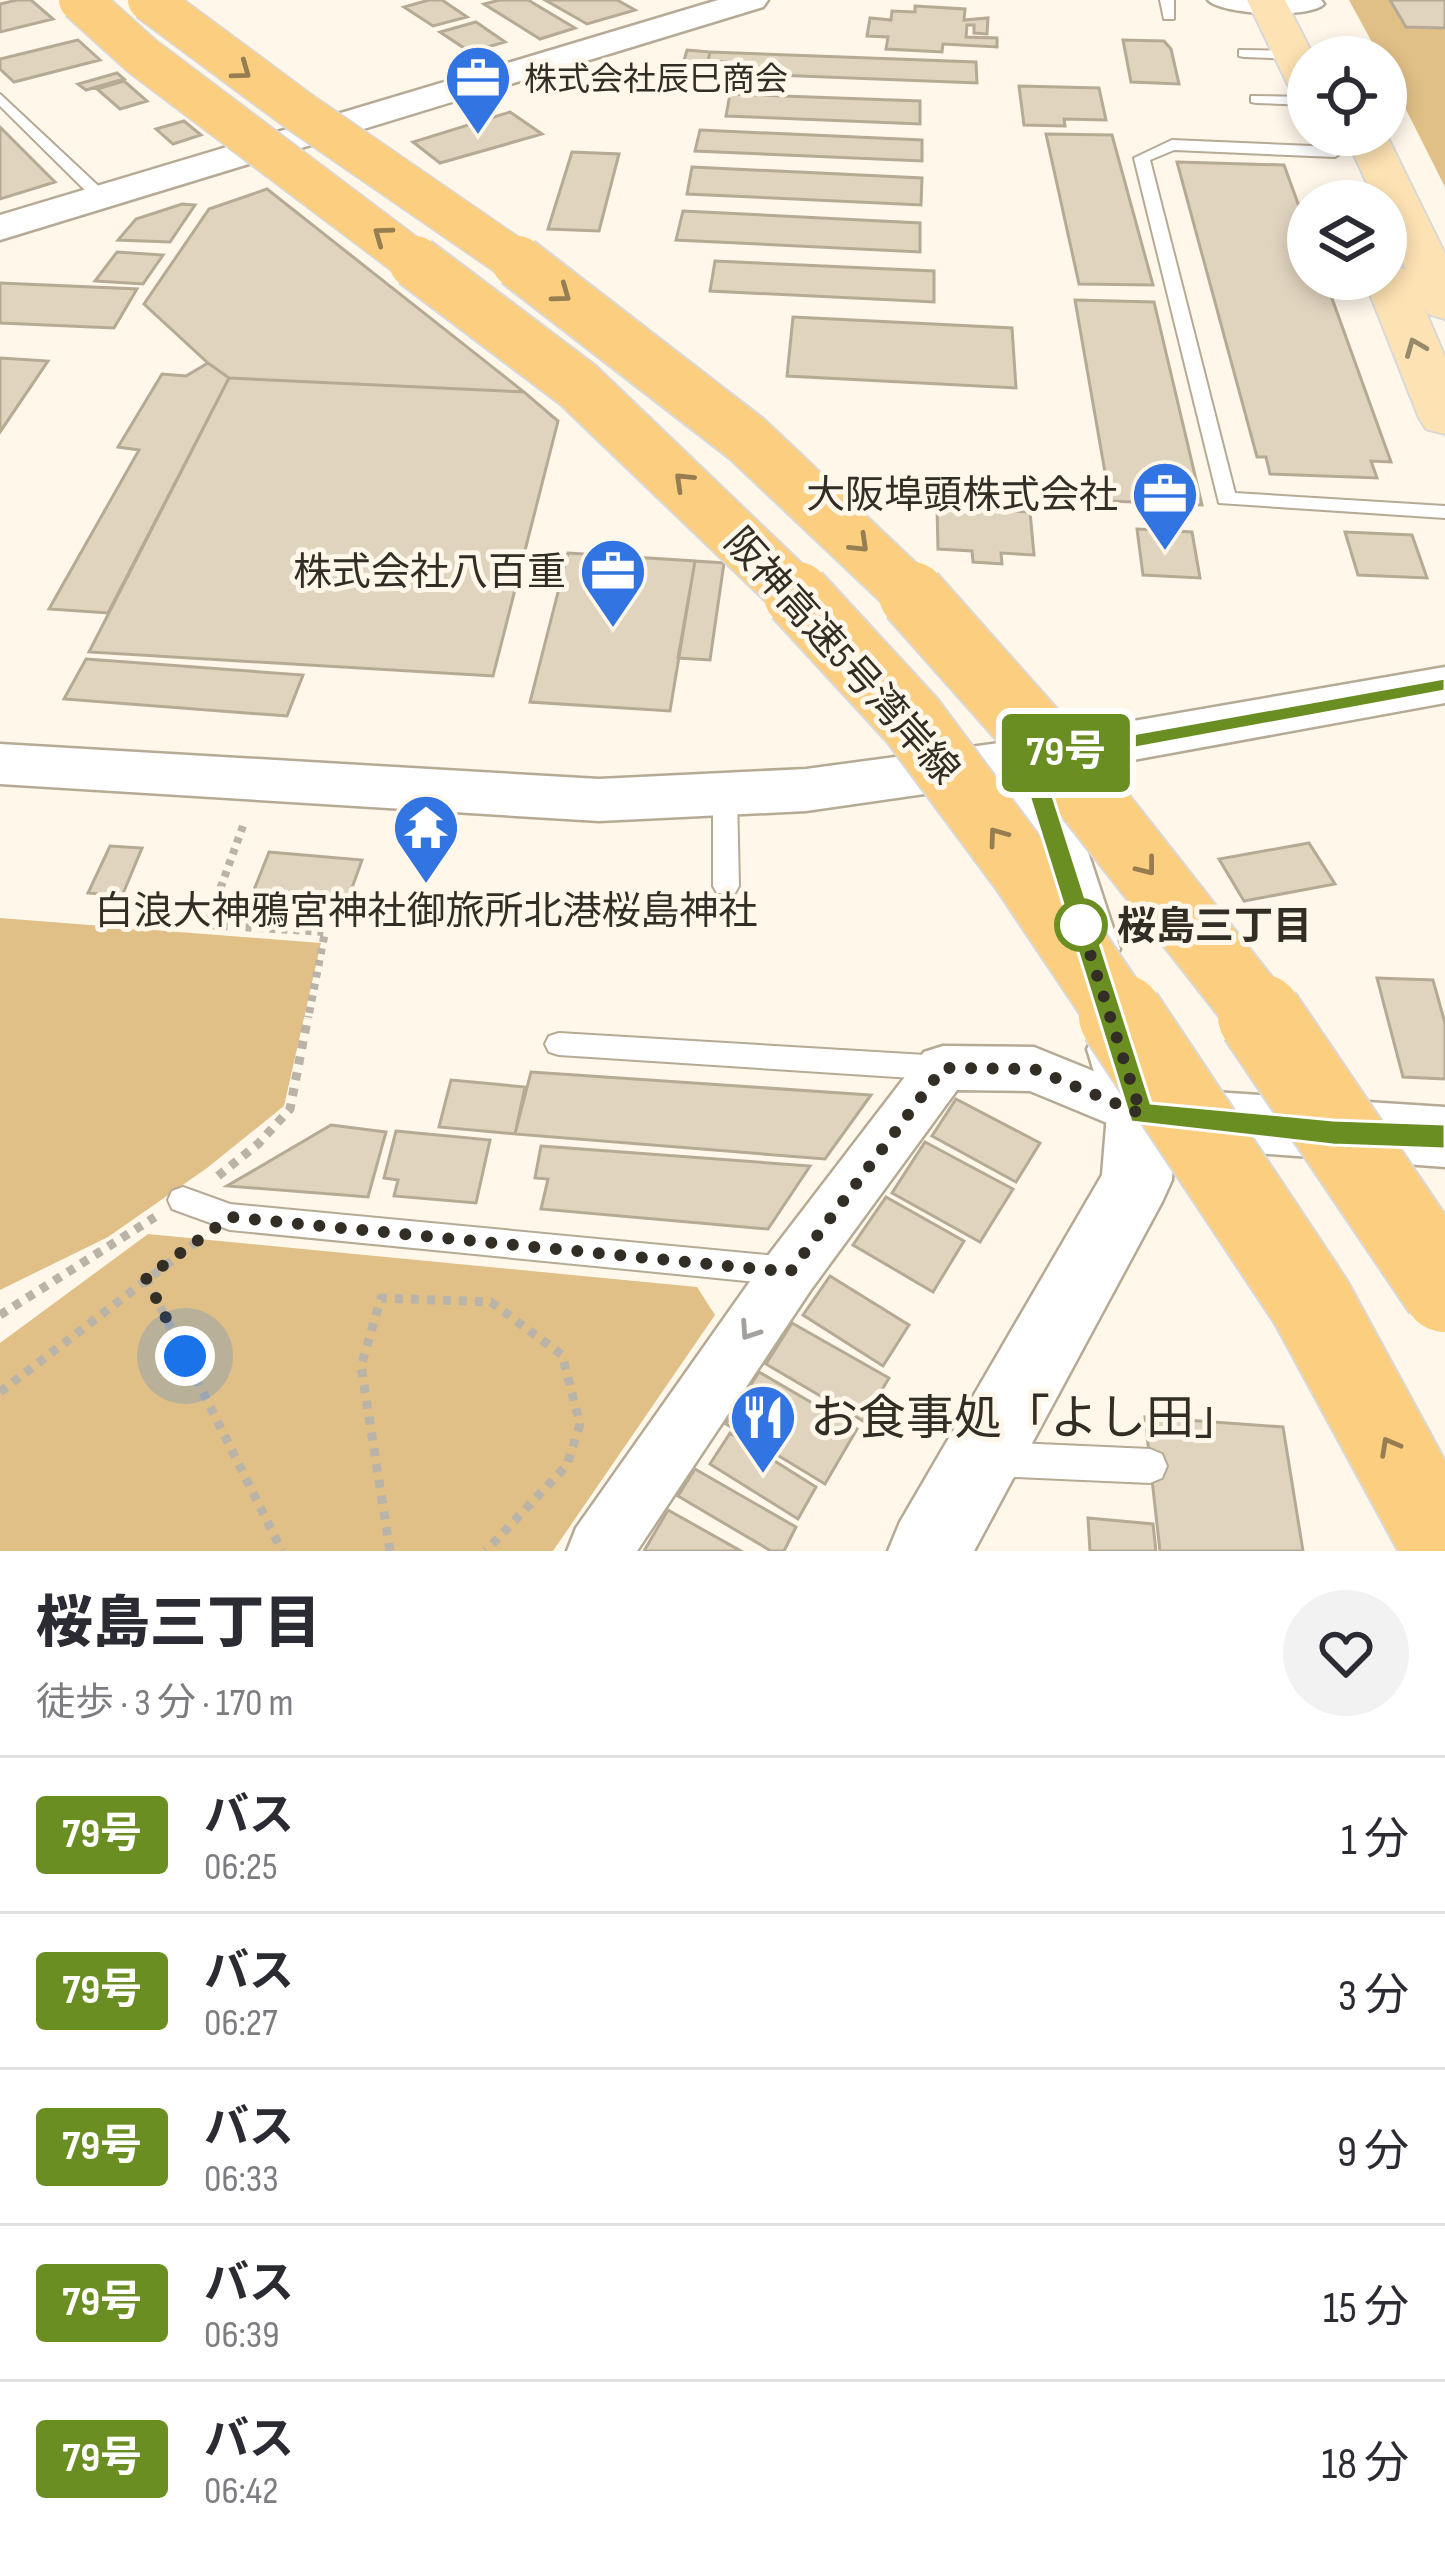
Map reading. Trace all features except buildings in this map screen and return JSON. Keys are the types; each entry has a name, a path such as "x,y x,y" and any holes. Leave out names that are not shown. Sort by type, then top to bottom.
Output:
{"highway":[{"name":"阪神高速5号湾岸線","path":"80,0 175,82 578,385 779,575 912,720 1024,872 1310,1302 1445,1549"},
{"name":"阪神高速5号湾岸線","path":"149,0 301,115 559,291 751,442 861,544 1000,690 1147,866 1249,997 1445,1290"}],"main road":[{"path":"1287,2 1300,36"},
{"path":"1353,156 1445,304"},
{"path":"1396,300 1445,418"}],"street":[{"path":"0,228 752,0"},
{"path":"1224,0 1287,2"},
{"path":"0,764 599,800 806,790 1029,760 1445,686"},
{"path":"929,1551 1137,1180 1141,1114 1029,760"},
{"path":"599,1551 790,1272 943,1068 1034,1069 1141,1114 1445,1137"}],"lane":[{"path":"1244,53 1287,61"},
{"path":"0,98 101,197"},
{"path":"1256,100 1287,101"},
{"path":"1287,142 1172,145 1142,158 1226,499 1445,512"},
{"path":"725,794 726,886"},
{"path":"559,1043 943,1068"},
{"path":"1310,1070 1333,1132"},
{"path":"183,1200 230,1217 790,1272"},
{"path":"980,1459 1150,1466"}],"path":[{"path":"0,1314 183,1200 258,1144 290,1109 325,932 207,926 243,826"},
{"path":"0,1392 230,1217"},
{"path":"146,1278 282,1551"},
{"path":"390,1551 361,1366 381,1298 491,1302 562,1355 580,1424 567,1465 486,1551"}],"shaded area":[{"path":"1349,0 1445,0 1445,187 1407,112 1407,36 1369,36"},
{"path":"0,918 321,943 284,1106 207,1168 108,1237 0,1290"},
{"path":"148,1234 697,1287 715,1315 553,1551 0,1551 0,1343"}],"bus line":[{"name":"79号","path":"1445,685 1029,760 1141,1114 1445,1137"}],"place":[{"name":"株式会社辰巳商会","path":"478,137"},
{"name":"大阪埠頭株式会社","path":"1165,553"},
{"name":"株式会社八百重","path":"613,630"},
{"name":"白浪大神鴉宮神社御旅所北港桜島神社","path":"426,886"},
{"name":"桜島三丁目","path":"1081,925"},
{"name":"お食事処「よし田」","path":"763,1476"}],"route":[{"path":"185,1356 146,1278 230,1217 790,1272 943,1068 1034,1069 1141,1114 1081,925"}]}
